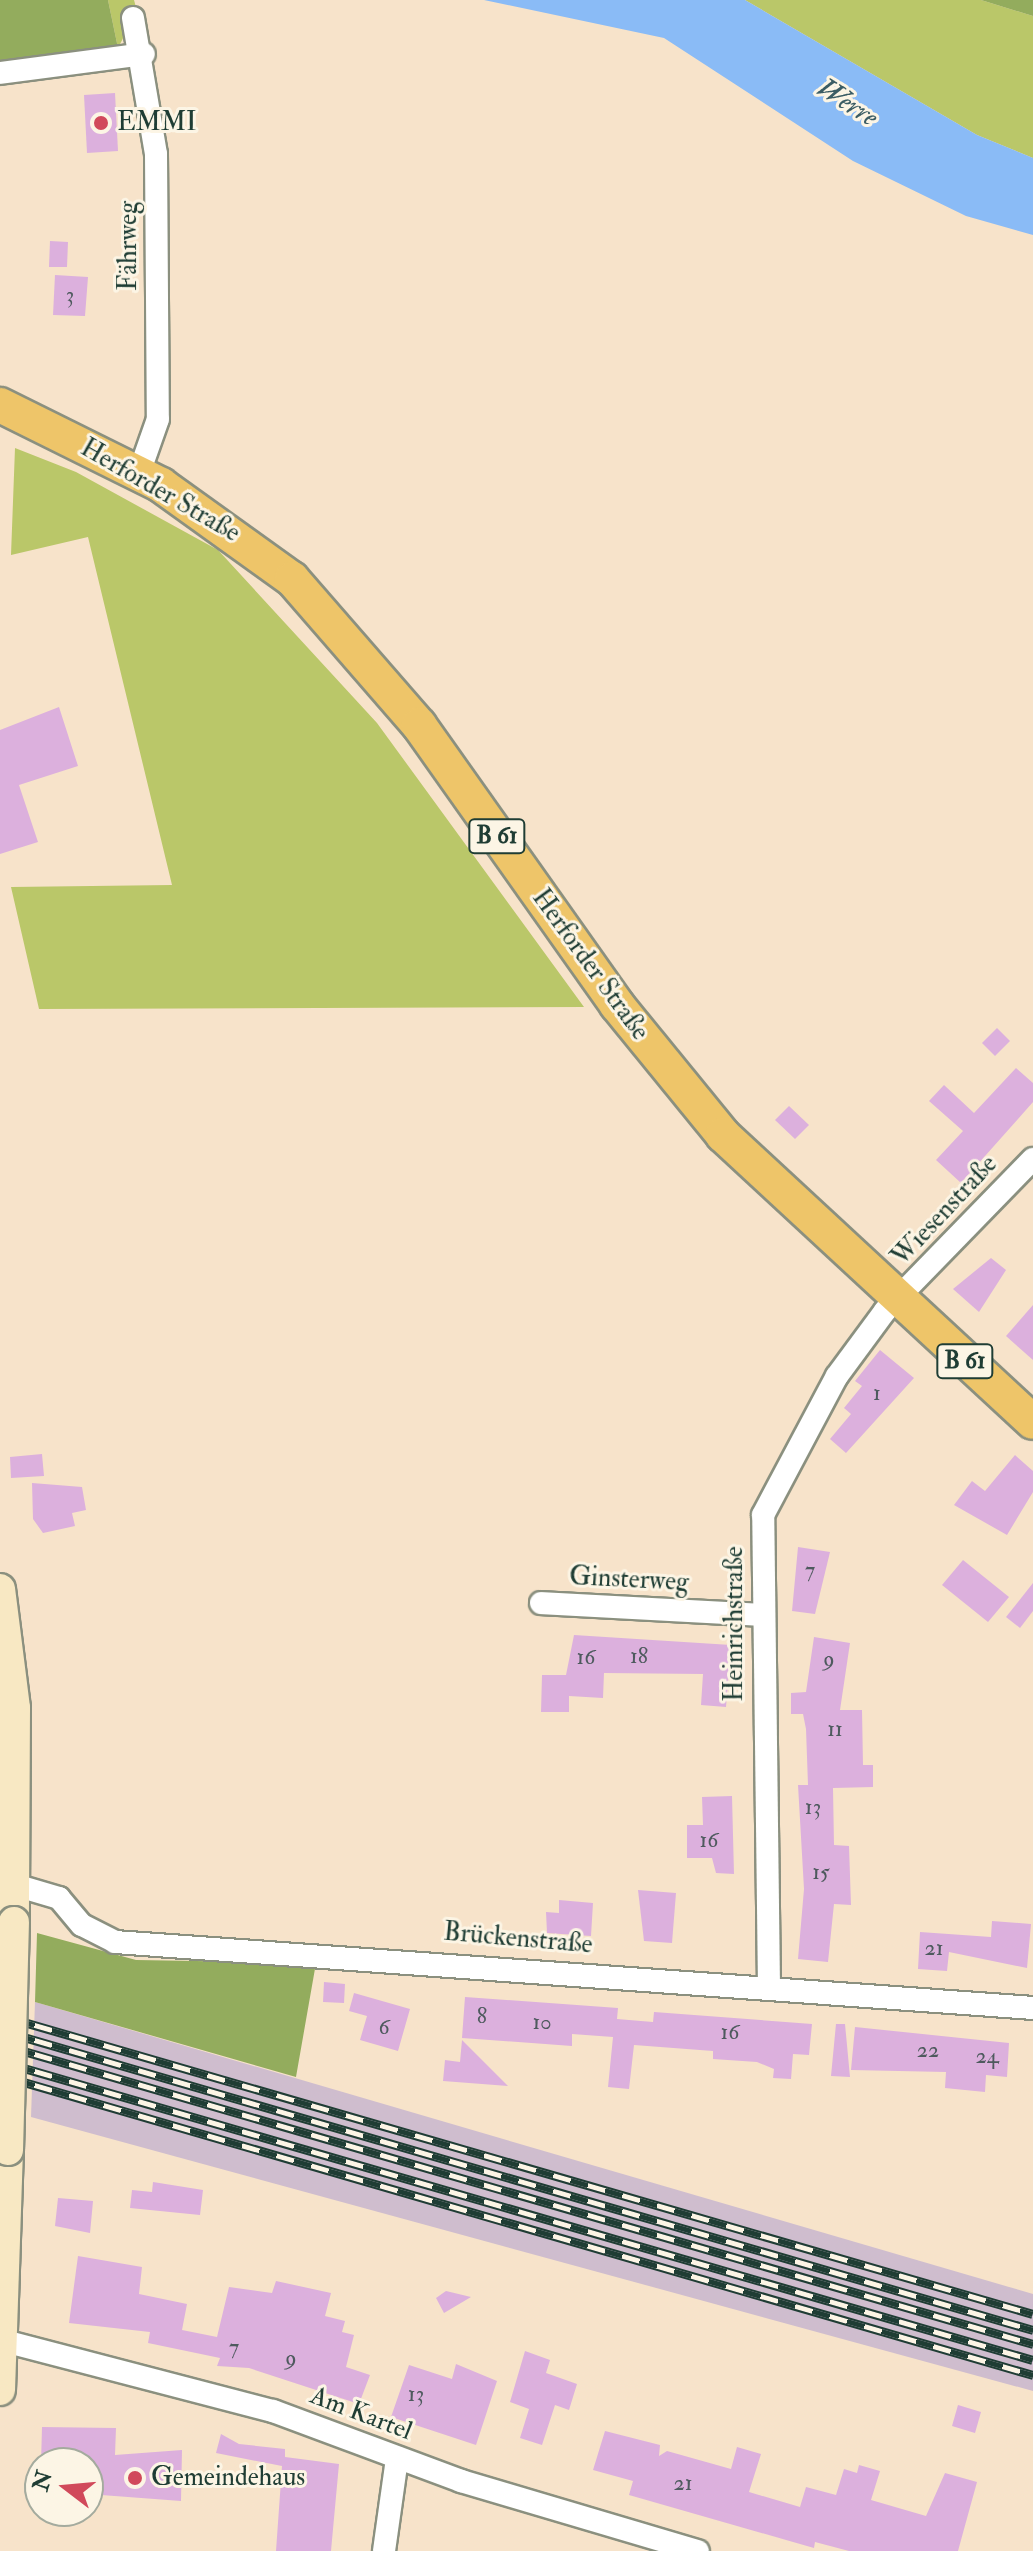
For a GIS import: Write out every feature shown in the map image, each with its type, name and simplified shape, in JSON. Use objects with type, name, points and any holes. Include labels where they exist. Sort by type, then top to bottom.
[{"type":"main road","name":"Herforder Straße","points":[[0,405],[139,473],[247,540],[339,627],[419,725],[665,1067],[804,1218],[1033,1422]]},
{"type":"street","name":"Fährweg","points":[[133,18],[144,54],[156,154],[158,419],[139,473]]},
{"type":"street","points":[[0,73],[144,54]]},
{"type":"street","name":"Wiesenstraße","points":[[897,1300],[1033,1159]]},
{"type":"street","name":"Heinrichstraße","points":[[769,1988],[763,1515],[837,1376],[897,1300]]},
{"type":"street","points":[[0,1589],[15,1708],[15,1885],[0,2390]]},
{"type":"street","name":"Ginsterweg","points":[[541,1603],[762,1615]]},
{"type":"street","name":"Brückenstraße","points":[[15,1885],[59,1898],[82,1925],[115,1942],[1033,2008]]},
{"type":"street","name":"Am Kartel","points":[[0,2340],[273,2411],[397,2458],[698,2551]]},
{"type":"street","points":[[384,2551],[397,2458]]},
{"type":"shaded area","points":[[35,2002],[1033,2294],[1033,2391],[31,2117]]},
{"type":"green space","points":[[0,0],[108,0],[118,48],[0,63]]},
{"type":"green space","points":[[108,0],[134,0],[137,11],[118,48]]},
{"type":"green space","points":[[745,0],[981,0],[1033,16],[1033,158],[977,135]]},
{"type":"green space","points":[[981,0],[1033,0],[1033,16]]},
{"type":"green space","points":[[15,448],[76,472],[218,550],[377,723],[584,1007],[39,1009],[11,887],[172,885],[88,537],[11,555]]},
{"type":"green space","points":[[37,1933],[136,1960],[316,1963],[296,2077],[35,2002]]},
{"type":"water","name":"Werre","points":[[484,0],[745,0],[977,135],[1033,158],[1033,235],[966,216],[853,161],[664,38]]},
{"type":"building","name":"EMMI","points":[[115,93],[118,151],[87,153],[84,95]]},
{"type":"building","points":[[50,241],[68,242],[67,267],[49,267]]},
{"type":"building","points":[[55,275],[88,277],[85,316],[53,315]]},
{"type":"building","points":[[59,707],[78,766],[19,785],[38,842],[0,854],[0,730]]},
{"type":"building","points":[[997,1028],[1010,1041],[995,1056],[982,1043]]},
{"type":"building","points":[[1016,1068],[1033,1083],[1033,1102],[961,1183],[936,1160],[963,1131],[929,1101],[944,1085],[974,1113]]},
{"type":"building","points":[[789,1106],[809,1125],[795,1139],[775,1120]]},
{"type":"building","points":[[991,1258],[1006,1270],[979,1312],[953,1289]]},
{"type":"building","points":[[1033,1305],[1033,1360],[1006,1336]]},
{"type":"building","points":[[880,1350],[914,1378],[846,1453],[830,1439],[851,1414],[844,1408],[862,1386],[855,1381]]},
{"type":"building","points":[[42,1454],[44,1476],[11,1478],[10,1457]]},
{"type":"building","points":[[1015,1455],[1033,1471],[1033,1492],[1007,1535],[954,1505],[972,1481],[985,1491]]},
{"type":"building","points":[[32,1483],[82,1487],[86,1510],[72,1513],[75,1526],[43,1533],[33,1519]]},
{"type":"building","points":[[798,1547],[830,1552],[815,1614],[792,1611]]},
{"type":"building","points":[[963,1560],[1009,1597],[988,1622],[942,1585]]},
{"type":"building","points":[[1033,1583],[1033,1611],[1020,1628],[1006,1617]]},
{"type":"building","points":[[574,1635],[731,1645],[726,1707],[701,1705],[703,1674],[604,1673],[603,1698],[569,1696],[569,1712],[541,1712],[542,1675],[566,1675]]},
{"type":"building","points":[[814,1637],[850,1643],[840,1710],[862,1710],[863,1765],[873,1765],[873,1787],[833,1788],[834,1845],[849,1846],[851,1905],[834,1904],[828,1962],[798,1959],[804,1889],[798,1785],[808,1785],[806,1729],[803,1714],[791,1714],[791,1693],[806,1692]]},
{"type":"building","points":[[732,1796],[734,1874],[716,1873],[712,1858],[687,1858],[687,1825],[703,1825],[702,1797]]},
{"type":"building","points":[[638,1890],[676,1893],[672,1943],[644,1941]]},
{"type":"building","points":[[559,1900],[593,1903],[591,1936],[547,1933],[546,1912],[559,1913]]},
{"type":"building","points":[[992,1921],[1031,1924],[1027,1968],[949,1952],[947,1971],[918,1969],[920,1932],[991,1937]]},
{"type":"building","points":[[324,1982],[345,1984],[344,2003],[323,2002]]},
{"type":"building","points":[[354,1993],[410,2009],[398,2051],[360,2040],[367,2016],[349,2011]]},
{"type":"building","points":[[465,1997],[618,2008],[617,2019],[653,2022],[654,2012],[812,2024],[809,2055],[793,2054],[791,2079],[773,2078],[774,2069],[757,2062],[713,2059],[713,2051],[634,2045],[629,2089],[608,2087],[613,2037],[572,2034],[572,2046],[462,2038]]},
{"type":"building","points":[[836,2024],[845,2024],[850,2077],[831,2076]]},
{"type":"building","points":[[855,2027],[1009,2043],[1007,2077],[986,2075],[985,2092],[945,2088],[946,2072],[851,2070]]},
{"type":"building","points":[[462,2040],[508,2086],[443,2081],[445,2060],[460,2062]]},
{"type":"building","points":[[153,2182],[203,2190],[200,2215],[130,2208],[132,2190],[152,2192]]},
{"type":"building","points":[[58,2198],[93,2201],[90,2233],[55,2226]]},
{"type":"building","points":[[78,2256],[142,2267],[139,2294],[187,2304],[182,2330],[217,2337],[229,2287],[272,2293],[276,2281],[331,2293],[325,2316],[345,2321],[342,2332],[354,2335],[346,2367],[370,2375],[359,2404],[249,2368],[217,2366],[220,2358],[148,2343],[150,2332],[69,2323]]},
{"type":"building","points":[[446,2291],[471,2297],[444,2313],[436,2298]]},
{"type":"building","points":[[525,2351],[550,2360],[546,2373],[577,2384],[569,2410],[555,2405],[542,2445],[520,2438],[529,2409],[510,2402]]},
{"type":"building","points":[[456,2364],[497,2381],[476,2445],[391,2417],[409,2365],[452,2379]]},
{"type":"building","points":[[958,2405],[981,2412],[975,2433],[952,2426]]},
{"type":"building","name":"Gemeindehaus","points":[[42,2427],[116,2428],[115,2455],[182,2450],[181,2501],[104,2495],[104,2447],[41,2447]]},
{"type":"building","points":[[605,2431],[660,2445],[659,2456],[667,2451],[731,2469],[737,2447],[761,2454],[749,2492],[800,2507],[806,2487],[836,2495],[844,2469],[857,2473],[859,2465],[880,2471],[871,2500],[926,2516],[945,2473],[977,2482],[958,2551],[849,2551],[815,2542],[814,2548],[629,2495],[633,2481],[593,2470]]},
{"type":"building","points":[[221,2434],[239,2444],[285,2449],[285,2457],[339,2464],[331,2551],[276,2551],[282,2466],[216,2453]]},
{"type":"railway","points":[[0,2015],[1033,2314]]},
{"type":"railway","points":[[0,2030],[1033,2330]]},
{"type":"railway","points":[[0,2044],[1033,2344]]},
{"type":"railway","points":[[0,2061],[1033,2360]]},
{"type":"railway","points":[[0,2075],[1033,2375]]},
{"type":"place","name":"EMMI","points":[[101,123]]},
{"type":"place","name":"Gemeindehaus","points":[[135,2478]]}]
